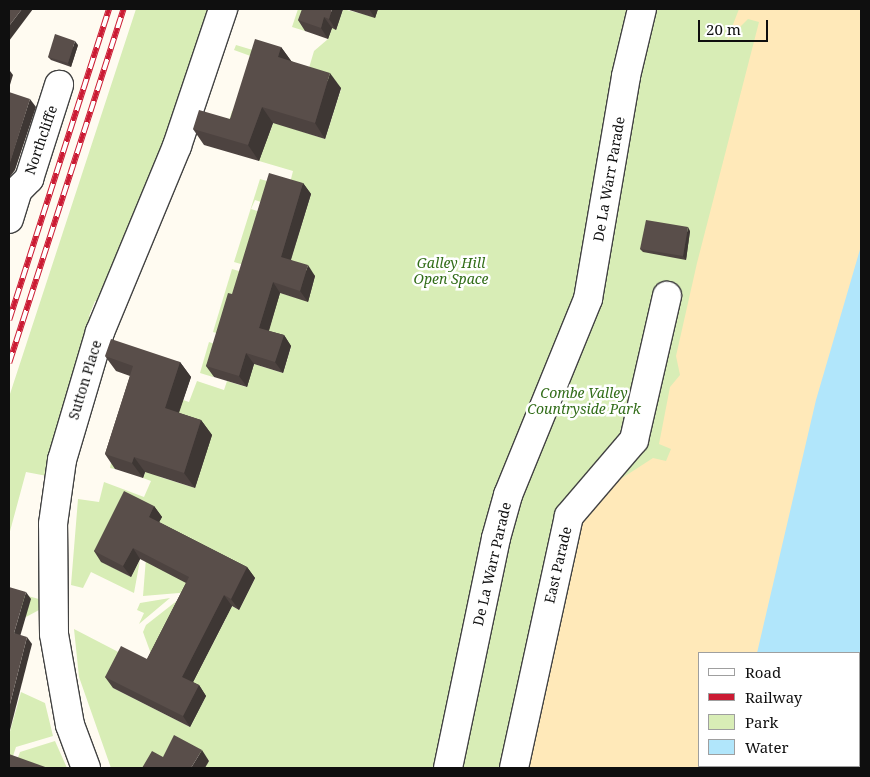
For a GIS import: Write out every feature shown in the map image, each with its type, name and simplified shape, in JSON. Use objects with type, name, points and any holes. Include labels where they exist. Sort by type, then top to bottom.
[{"type":"street","name":"Sutton Place","points":[[86,768],[70,725],[54,634],[54,524],[62,460],[100,332],[170,163],[223,9]]},
{"type":"street","name":"De La Warr Parade","points":[[448,768],[496,538],[508,495],[588,299],[626,76],[642,9]]},
{"type":"street","name":"Northcliffe","points":[[9,219],[18,190],[29,178],[59,85]]},
{"type":"street","name":"East Parade","points":[[514,768],[570,516],[634,440],[667,296]]},
{"type":"green space","points":[[136,9],[213,9],[204,46],[103,304],[95,301],[89,316],[97,320],[47,476],[26,472],[9,535],[9,397]]},
{"type":"green space","points":[[298,9],[312,9],[305,31],[292,27]]},
{"type":"green space","name":"Combe Valley Countryside Park","points":[[343,9],[374,17],[378,9],[861,9],[861,768],[205,768],[209,760],[182,746],[170,767],[159,762],[156,768],[111,768],[79,677],[74,629],[128,657],[113,688],[190,727],[206,696],[175,680],[180,670],[195,678],[226,618],[210,610],[216,598],[239,610],[255,578],[167,533],[160,546],[150,541],[161,517],[132,502],[102,562],[131,577],[140,560],[134,593],[91,572],[83,588],[71,585],[78,499],[99,502],[104,482],[144,497],[151,481],[143,478],[150,456],[165,461],[160,477],[195,488],[211,435],[178,424],[169,453],[154,448],[166,409],[138,400],[115,469],[110,468],[118,428],[133,383],[189,402],[197,381],[224,390],[227,381],[246,387],[254,364],[283,373],[291,347],[262,338],[280,293],[308,301],[315,276],[288,268],[311,194],[289,187],[293,171],[259,161],[264,142],[226,130],[232,111],[240,109],[256,58],[234,50],[236,45],[266,54],[245,124],[270,132],[278,108],[295,113],[291,128],[325,139],[341,89],[306,78],[314,51],[328,39],[332,28],[336,29]]},
{"type":"green space","points":[[260,179],[277,184],[270,205],[255,200],[251,209],[267,214],[251,267],[234,262]]},
{"type":"green space","points":[[232,269],[249,274],[226,336],[213,332]]},
{"type":"green space","points":[[209,342],[223,347],[213,377],[200,373]]},
{"type":"green space","points":[[146,558],[203,591],[143,596]]},
{"type":"green space","points":[[9,591],[39,599],[39,610],[26,617]]},
{"type":"green space","points":[[183,596],[154,662],[143,632],[146,625]]},
{"type":"green space","points":[[170,598],[139,624],[144,613],[137,610],[140,603]]},
{"type":"green space","points":[[21,692],[45,703],[53,736],[16,747],[9,768],[9,735]]},
{"type":"green space","points":[[55,741],[67,768],[14,768],[20,752]]},
{"type":"sand","points":[[739,9],[861,9],[861,768],[528,768],[573,544],[585,516],[619,480],[653,458],[666,461],[671,449],[659,444],[670,387],[680,375],[676,356],[697,263],[759,22],[748,19],[727,40]]},
{"type":"water","points":[[861,246],[861,768],[728,768],[860,767],[860,652],[757,652],[816,400]]},
{"type":"building","points":[[9,9],[22,9],[9,26]]},
{"type":"building","points":[[302,9],[332,9],[329,19],[324,17],[321,28],[298,20]]},
{"type":"building","points":[[55,34],[75,41],[68,63],[48,57]]},
{"type":"building","points":[[255,39],[281,47],[278,57],[330,73],[315,123],[262,107],[248,145],[193,129],[199,110],[230,119]]},
{"type":"building","points":[[9,92],[30,99],[9,164]]},
{"type":"building","points":[[269,173],[303,183],[281,257],[308,265],[300,291],[273,282],[259,328],[284,335],[275,362],[246,353],[239,376],[206,366],[228,293],[232,294]]},
{"type":"building","points":[[646,220],[688,227],[683,256],[640,249]]},
{"type":"building","points":[[111,339],[180,362],[165,408],[201,420],[184,473],[134,457],[132,463],[105,454],[133,366],[105,356]]},
{"type":"building","points":[[124,491],[154,506],[149,517],[247,567],[231,599],[224,595],[182,677],[199,685],[183,716],[105,677],[121,646],[147,659],[189,577],[133,548],[123,566],[94,551]]},
{"type":"building","points":[[9,587],[26,592],[14,633],[27,637],[9,708]]},
{"type":"building","points":[[174,735],[202,750],[191,768],[142,768],[152,751],[163,757]]},
{"type":"building","points":[[9,754],[48,768],[9,768]]},
{"type":"railway","points":[[9,320],[109,9]]},
{"type":"railway","points":[[9,363],[123,9]]},
{"type":"park label","name":"Galley Hill Open Space","points":[[451,272]]}]
